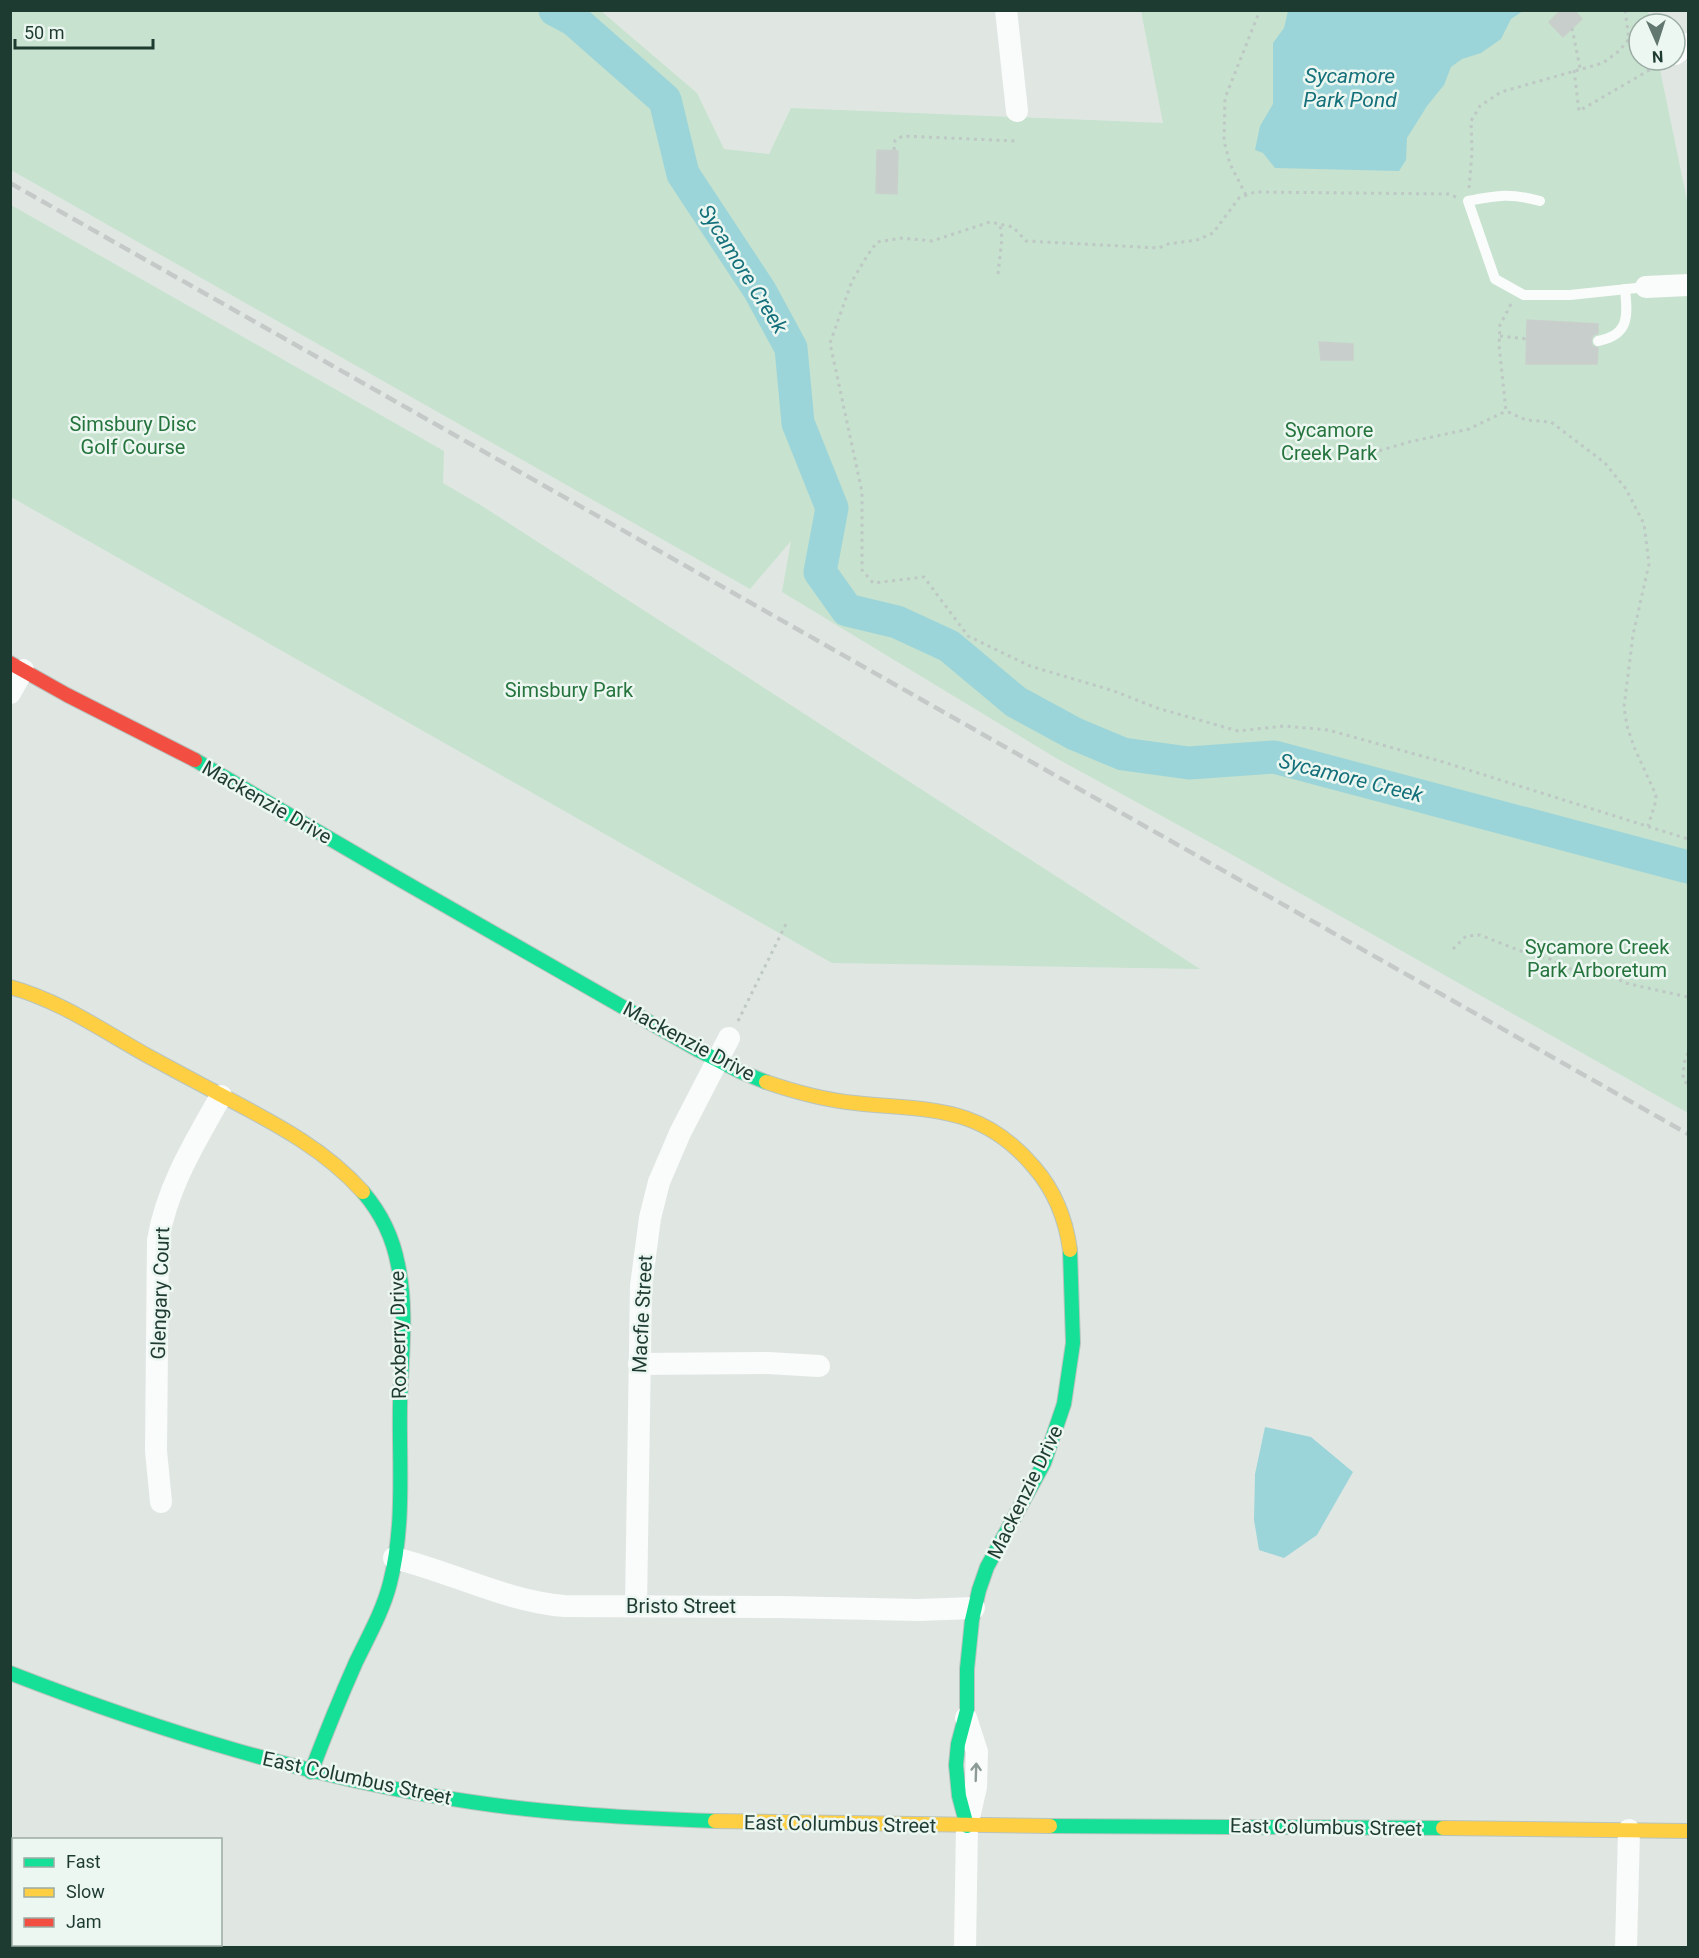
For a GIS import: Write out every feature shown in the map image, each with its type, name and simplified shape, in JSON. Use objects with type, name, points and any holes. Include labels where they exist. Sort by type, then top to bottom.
[{"type":"street","points":[[1006,10],[1017,111]]},
{"type":"street","points":[[1635,288],[1689,285]]},
{"type":"street","points":[[10,693],[17,666]]},
{"type":"street","name":"Mackenzie Drive","points":[[17,666],[76,699],[170,746],[476,924],[718,1059],[761,1080],[794,1091],[839,1101],[908,1106],[948,1112],[974,1120],[998,1133],[1028,1159],[1050,1190],[1068,1234],[1071,1257],[1073,1335],[1069,1389],[1054,1439],[1032,1486],[1003,1533],[991,1558],[974,1608],[966,1662],[966,1718],[977,1752],[976,1787],[967,1826],[965,1947]]},
{"type":"street","name":"Roxberry Drive","points":[[10,987],[41,996],[73,1011],[316,1150],[338,1167],[369,1200],[394,1248],[401,1300],[402,1353],[398,1524],[394,1558],[387,1593],[332,1717],[311,1772]]},
{"type":"street","name":"Macfie Street","points":[[636,1606],[639,1364],[643,1260],[659,1182],[680,1133],[729,1038]]},
{"type":"street","name":"Glengary Court","points":[[161,1502],[156,1451],[158,1240],[171,1189],[221,1096]]},
{"type":"street","points":[[639,1364],[768,1363],[819,1366]]},
{"type":"street","name":"Bristo Street","points":[[394,1558],[424,1565],[516,1598],[540,1604],[918,1610],[974,1608]]},
{"type":"street","name":"East Columbus Street","points":[[10,1673],[163,1729],[311,1772],[430,1796],[591,1815],[687,1821],[967,1826],[1689,1830]]},
{"type":"street","points":[[1626,1947],[1629,1830]]},
{"type":"lane","points":[[1540,201],[1517,195],[1468,201],[1495,279],[1524,295],[1570,295],[1635,288],[1627,307],[1625,324],[1618,334],[1598,341]]},
{"type":"path","points":[[1246,195],[1230,164],[1224,141],[1225,98],[1260,10]]},
{"type":"path","points":[[1625,10],[1629,39],[1619,51],[1603,63],[1501,92],[1480,106],[1471,121],[1472,152],[1468,201],[1448,194],[1255,192],[1239,198],[1213,233],[1197,240],[1168,244],[1160,248],[1026,241],[1013,227],[990,222],[932,241],[901,238],[877,242],[852,280],[830,343],[862,492],[862,570],[873,582],[924,577],[968,636],[1030,666],[1114,691],[1157,708],[1238,731],[1284,726],[1328,730],[1440,761],[1689,839]]},
{"type":"path","points":[[1572,28],[1581,68]]},
{"type":"path","points":[[1574,70],[1579,111],[1646,72]]},
{"type":"path","points":[[894,150],[895,140],[903,136],[1016,141]]},
{"type":"path","points":[[998,274],[1002,238],[1000,224]]},
{"type":"path","points":[[1506,411],[1500,325],[1517,291]]},
{"type":"path","points":[[1500,336],[1527,339]]},
{"type":"path","points":[[1365,455],[1409,442],[1468,429],[1506,411],[1526,420],[1551,422],[1605,463],[1626,489],[1644,524],[1649,564],[1633,635],[1624,707],[1634,747],[1656,795],[1648,826]]},
{"type":"path","points":[[729,1038],[786,924]]},
{"type":"path","points":[[1453,949],[1466,936],[1480,935],[1575,970],[1611,975],[1625,983],[1689,997]]},
{"type":"path","points":[[1689,1053],[1684,1063],[1683,1079],[1689,1085]]},
{"type":"green space","name":"Sycamore Creek Park","points":[[11,11],[601,11],[697,93],[724,149],[769,154],[791,108],[1163,123],[1141,11],[1648,11],[1627,12],[1627,72],[1660,72],[1688,205],[1688,1113],[1222,849],[1056,758],[782,592],[791,541],[750,589],[11,170]]},
{"type":"green space","points":[[11,205],[444,451],[443,483],[1200,969],[832,963],[11,497]]},
{"type":"water","name":"Sycamore Park Pond","points":[[1288,10],[1523,11],[1511,19],[1501,39],[1481,53],[1462,59],[1451,67],[1444,85],[1427,106],[1407,138],[1406,160],[1399,171],[1275,168],[1263,153],[1255,150],[1260,126],[1273,104],[1273,43],[1284,28]]},
{"type":"water","points":[[1265,1427],[1311,1437],[1353,1472],[1317,1535],[1284,1558],[1259,1550],[1254,1520],[1255,1474]]},
{"type":"building","points":[[1561,10],[1574,10],[1582,19],[1563,37],[1549,22]]},
{"type":"building","points":[[877,150],[898,151],[897,194],[876,193]]},
{"type":"building","points":[[1527,320],[1598,324],[1598,333],[1593,335],[1591,340],[1592,346],[1598,348],[1597,364],[1526,364]]},
{"type":"building","points":[[1319,342],[1353,344],[1353,360],[1321,360]]},
{"type":"waterway","name":"Sycamore Creek","points":[[555,10],[574,20],[665,100],[683,174],[760,291],[791,348],[798,423],[832,508],[820,572],[847,610],[897,622],[949,646],[1016,702],[1075,734],[1123,754],[1189,763],[1274,757],[1688,867]]},
{"type":"railway","points":[[10,183],[1688,1134]]},
{"type":"traffic: fast","points":[[195,760],[698,1050],[766,1082]]},
{"type":"traffic: fast","points":[[311,1772],[350,1676],[383,1604],[390,1583],[398,1539],[403,1300],[396,1255],[389,1236],[381,1217],[363,1192]]},
{"type":"traffic: fast","points":[[967,1826],[959,1796],[956,1765],[958,1744],[967,1710],[967,1669],[972,1620],[987,1567],[1044,1463],[1064,1404],[1073,1343],[1070,1250]]},
{"type":"traffic: fast","points":[[10,1673],[123,1714],[237,1751],[354,1780],[472,1802],[532,1810],[715,1821]]},
{"type":"traffic: fast","points":[[1050,1826],[1443,1828]]},
{"type":"traffic: slow","points":[[10,987],[64,1008],[278,1126],[332,1162],[363,1192]]},
{"type":"traffic: slow","points":[[766,1082],[833,1100],[952,1114],[974,1121],[994,1132],[1014,1146],[1048,1185],[1066,1228],[1070,1250]]},
{"type":"traffic: slow","points":[[715,1821],[1050,1826]]},
{"type":"traffic: slow","points":[[1443,1828],[1688,1831]]},
{"type":"traffic: jam","points":[[10,663],[67,695],[195,760]]},
{"type":"park label","name":"Simsbury Disc Golf Course","points":[[133,436]]},
{"type":"park label","name":"Simsbury Park","points":[[569,690]]},
{"type":"park label","name":"Sycamore Creek Park Arboretum","points":[[1597,958]]}]
